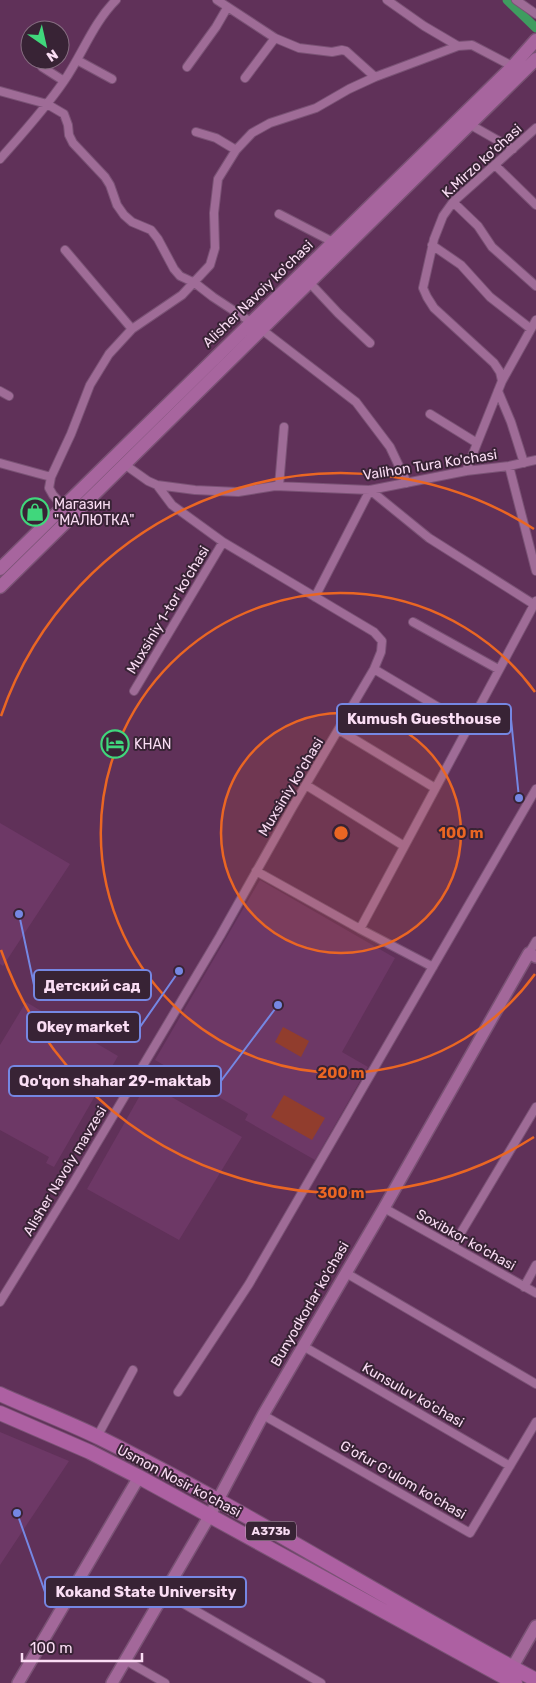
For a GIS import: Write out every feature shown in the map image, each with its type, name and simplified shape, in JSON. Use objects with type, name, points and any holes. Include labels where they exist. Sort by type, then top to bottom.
[{"type":"highway","name":"Usmon Nosir ko'chasi","points":[[0,1394],[97,1437],[218,1501],[509,1678]]},
{"type":"highway","name":"A373b","points":[[0,1414],[90,1452],[139,1477]]},
{"type":"highway","name":"Usmon Nosir ko'chasi","points":[[139,1477],[342,1589],[509,1678],[536,1680]]},
{"type":"main road","name":"Alisher Navoiy ko'chasi","points":[[0,587],[124,464],[256,326],[333,242],[533,53]]},
{"type":"main road","name":"Alisher Navoiy ko'chasi","points":[[0,569],[256,326],[309,282],[469,124],[517,69]]},
{"type":"street","points":[[0,159],[64,81],[102,16],[116,0]]},
{"type":"street","points":[[217,0],[275,38],[299,48],[332,52],[346,51],[375,77]]},
{"type":"street","points":[[387,0],[424,26],[458,46]]},
{"type":"street","points":[[516,0],[536,14]]},
{"type":"street","points":[[187,67],[228,8]]},
{"type":"street","points":[[245,78],[275,38]]},
{"type":"street","points":[[64,507],[49,488],[51,477],[71,434],[90,385],[109,354],[132,329],[182,295],[210,265],[215,248],[214,213],[218,179],[236,150],[252,133],[270,123],[316,108],[349,88],[375,77],[458,46],[472,45],[517,69]]},
{"type":"street","points":[[77,60],[112,79]]},
{"type":"street","points":[[47,70],[64,81]]},
{"type":"street","points":[[0,91],[47,104],[64,114],[73,143],[105,177],[117,205],[124,215],[132,222],[151,230],[174,270],[180,276],[195,283],[256,326],[356,402],[390,447],[407,483]]},
{"type":"street","points":[[469,124],[513,149]]},
{"type":"street","name":"K.Mirzo ko'chasi","points":[[502,381],[500,372],[494,363],[434,308],[426,298],[423,288],[432,245],[442,216],[453,202],[536,128]]},
{"type":"street","points":[[196,132],[216,138],[236,150]]},
{"type":"street","points":[[494,165],[536,205]]},
{"type":"street","points":[[453,202],[478,226],[492,247],[536,286]]},
{"type":"street","points":[[279,214],[333,242]]},
{"type":"street","points":[[432,245],[461,265],[490,297],[531,329]]},
{"type":"street","points":[[65,250],[132,329]]},
{"type":"street","points":[[309,282],[370,343]]},
{"type":"street","points":[[466,471],[502,381],[536,320]]},
{"type":"street","points":[[0,391],[9,396]]},
{"type":"street","points":[[498,391],[511,422],[524,462]]},
{"type":"street","points":[[430,414],[477,443]]},
{"type":"street","points":[[279,486],[284,427]]},
{"type":"street","name":"Valihon Tura Ko'chasi","points":[[124,464],[157,485],[195,490],[238,492],[279,486],[370,490],[466,471],[509,466],[536,460]]},
{"type":"street","points":[[0,463],[51,477]]},
{"type":"street","points":[[509,466],[536,571]]},
{"type":"street","name":"Muxsiniy ko'chasi","points":[[157,485],[172,506],[223,542],[374,632],[382,641],[374,669],[256,871]]},
{"type":"street","points":[[315,597],[370,490],[429,538],[535,603],[360,929]]},
{"type":"street","name":"Muxsiniy 1-tor ko'chasi","points":[[134,691],[223,542]]},
{"type":"street","points":[[413,622],[498,670]]},
{"type":"street","points":[[374,669],[470,726]]},
{"type":"street","points":[[339,730],[435,788]]},
{"type":"street","points":[[306,785],[404,846]]},
{"type":"street","points":[[178,1392],[249,1284],[536,789]]},
{"type":"street","points":[[256,871],[433,967]]},
{"type":"street","name":"Alisher Navoiy mavzesi","points":[[0,1302],[74,1182],[220,936],[256,871]]},
{"type":"street","name":"Bunyodkorlar ko'chasi","points":[[112,1683],[218,1501],[263,1415],[533,955],[536,941]]},
{"type":"street","points":[[453,1246],[536,1107]]},
{"type":"street","name":"Soxibkor ko'chasi","points":[[384,1208],[536,1293]]},
{"type":"street","points":[[524,1286],[536,1266]]},
{"type":"street","points":[[346,1273],[536,1384]]},
{"type":"street","name":"Kunsuluv ko'chasi","points":[[303,1346],[510,1466]]},
{"type":"street","points":[[97,1437],[134,1370]]},
{"type":"street","name":"G'ofur G'ulom ko'chasi","points":[[263,1415],[470,1533],[536,1422]]},
{"type":"street","points":[[18,1683],[139,1477]]},
{"type":"street","points":[[165,1592],[321,1683]]},
{"type":"street","points":[[509,1678],[536,1626]]},
{"type":"street","points":[[125,1660],[165,1683]]},
{"type":"shaded area","points":[[0,823],[70,864],[3,966],[0,964]]},
{"type":"shaded area","points":[[260,880],[395,958],[342,1052],[368,1067],[315,1160],[245,1120],[248,1114],[155,1060]]},
{"type":"shaded area","points":[[26,1002],[118,1056],[54,1167],[46,1163],[49,1157],[0,1130],[0,1045]]},
{"type":"shaded area","points":[[283,1027],[309,1041],[301,1057],[275,1042]]},
{"type":"shaded area","points":[[147,1083],[242,1137],[179,1240],[87,1189]]},
{"type":"shaded area","points":[[284,1095],[325,1118],[312,1140],[271,1117]]},
{"type":"shaded area","points":[[0,1432],[69,1461],[0,1565]]},
{"type":"waterway","points":[[507,0],[536,28]]},
{"type":"place","name":"Магазин \"МАЛЮТКА\"","points":[[35,512]]},
{"type":"place","name":"KHAN","points":[[115,744]]},
{"type":"place","name":"Kumush Guesthouse","points":[[519,798]]},
{"type":"place","name":"Детский сад","points":[[19,914]]},
{"type":"place","name":"Okey market","points":[[179,971]]},
{"type":"place","name":"Qo'qon shahar 29-maktab","points":[[278,1005]]},
{"type":"place","name":"Kokand State University","points":[[17,1513]]}]
